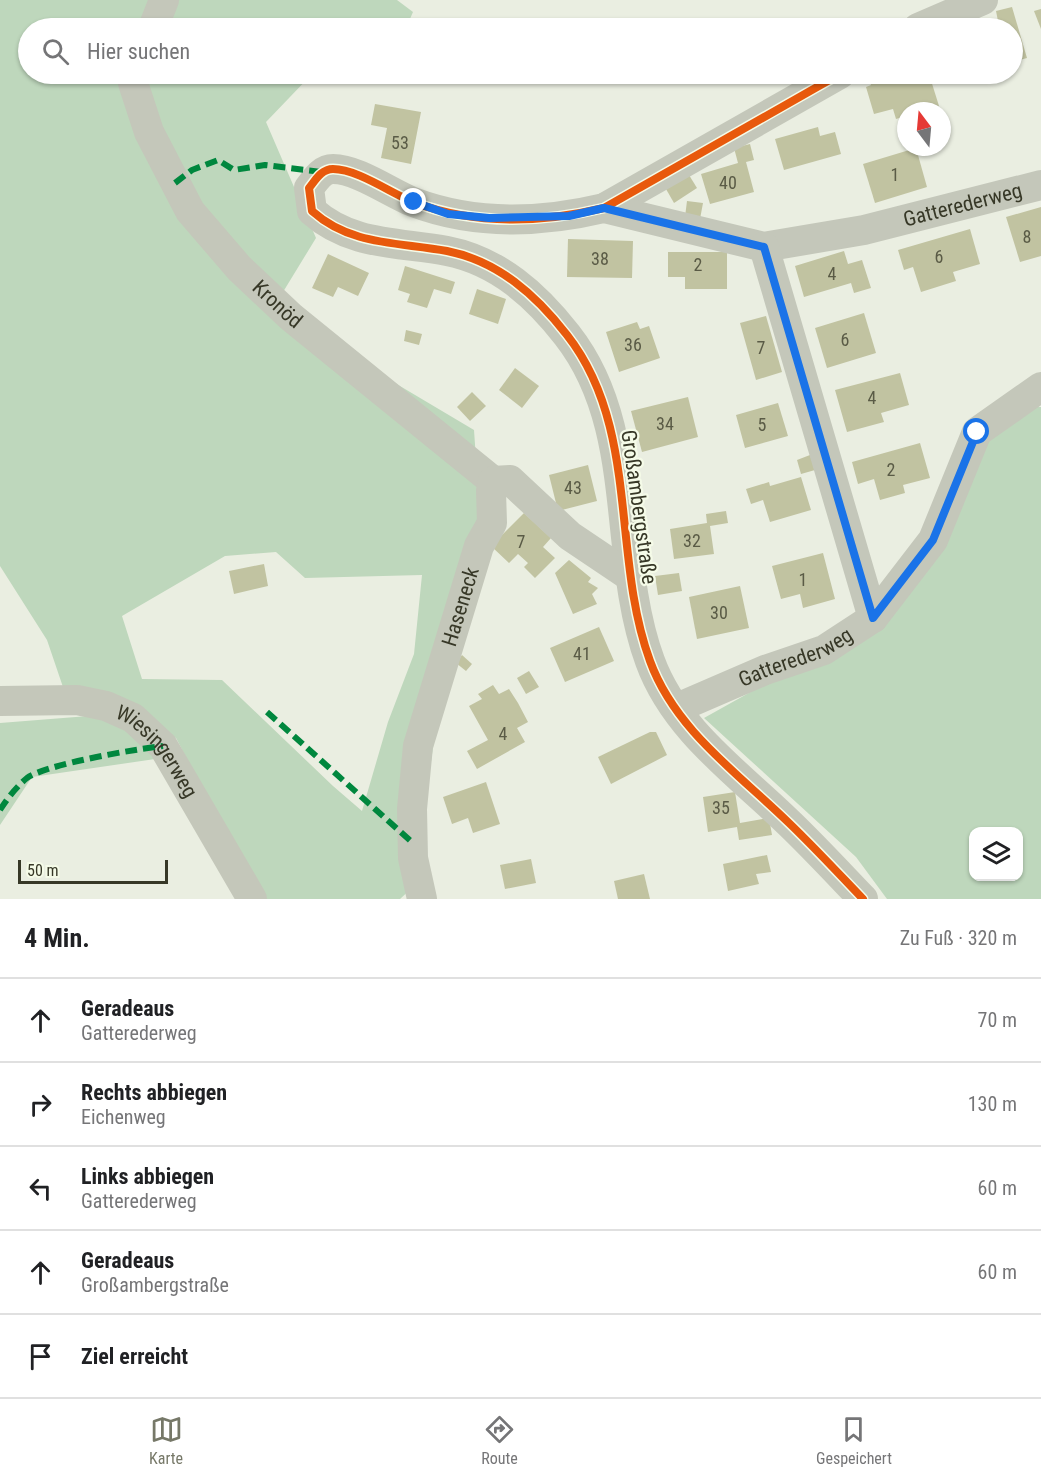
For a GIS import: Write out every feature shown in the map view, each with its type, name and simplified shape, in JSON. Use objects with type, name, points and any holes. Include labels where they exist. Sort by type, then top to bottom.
[{"type":"street","points":[[157,18],[164,0]]},
{"type":"street","points":[[941,18],[983,0]]},
{"type":"street","name":"Kronöd","points":[[133,84],[149,132],[185,201],[239,268],[291,317],[494,481]]},
{"type":"street","name":"Großambergstraße","points":[[822,84],[604,208],[569,216],[538,219],[448,214],[382,189],[351,171],[330,169],[322,172],[309,188],[312,211],[341,232],[401,246],[450,251],[497,268],[522,287],[567,335],[588,366],[602,398],[622,485],[628,575],[637,623],[650,663],[662,688],[695,736],[790,824],[863,899]]},
{"type":"street","name":"Gatterederweg","points":[[604,208],[764,247],[864,230],[1041,185]]},
{"type":"street","points":[[764,247],[873,618]]},
{"type":"street","name":"Gatterederweg","points":[[677,708],[765,670],[824,650],[873,618],[933,540],[977,432],[1041,387]]},
{"type":"street","points":[[494,481],[510,480],[570,536],[628,575]]},
{"type":"street","name":"Haseneck","points":[[422,899],[414,858],[412,809],[418,746],[479,546],[492,523],[491,491],[494,481]]},
{"type":"street","name":"Wiesingerweg","points":[[0,700],[77,700],[106,706],[133,718],[163,746],[252,899]]},
{"type":"green space","points":[[0,0],[397,0],[413,12],[410,18],[18,18],[18,84],[302,84],[266,122],[316,238],[272,310],[474,430],[480,517],[451,616],[414,886],[400,899],[260,899],[176,738],[64,690],[47,640],[0,566]],"holes":[[[276,552],[305,578],[422,575],[414,654],[388,722],[362,811],[222,680],[142,679],[122,616],[225,556]]]},
{"type":"green space","points":[[1030,407],[1041,407],[1041,899],[887,899],[856,857],[704,718],[772,680],[848,651],[985,436]]},
{"type":"green space","points":[[101,715],[137,730],[162,758],[32,777],[0,825],[0,723]]},
{"type":"building","points":[[1012,7],[1015,18],[997,18],[996,11]]},
{"type":"building","points":[[1041,9],[1041,29],[1034,11]]},
{"type":"building","points":[[1023,44],[1027,58],[1023,59]]},
{"type":"building","points":[[871,84],[932,84],[938,102],[897,102],[896,119],[893,109],[874,114],[866,87]]},
{"type":"building","points":[[375,104],[421,112],[411,164],[381,158],[387,128],[371,125]]},
{"type":"building","points":[[818,127],[820,136],[835,132],[841,154],[784,170],[775,139]]},
{"type":"building","points":[[750,144],[754,160],[746,162],[754,192],[710,204],[701,174],[738,163],[734,148]]},
{"type":"building","points":[[897,154],[897,156],[918,156],[927,187],[875,203],[863,164]]},
{"type":"building","points":[[689,175],[697,188],[674,203],[666,189]]},
{"type":"building","points":[[687,201],[703,203],[700,219],[685,217]]},
{"type":"building","points":[[1041,207],[1041,256],[1020,262],[1006,217]]},
{"type":"building","points":[[970,229],[980,264],[953,272],[956,281],[921,292],[913,267],[904,270],[898,250]]},
{"type":"building","points":[[568,239],[633,241],[632,278],[567,277]]},
{"type":"building","points":[[844,251],[848,264],[862,260],[871,288],[854,293],[851,283],[804,297],[795,266]]},
{"type":"building","points":[[668,252],[727,252],[727,289],[685,289],[685,277],[668,277]]},
{"type":"building","points":[[328,254],[369,273],[358,296],[338,287],[333,297],[312,288]]},
{"type":"building","points":[[405,266],[455,282],[451,294],[434,289],[427,308],[407,302],[410,294],[398,290]]},
{"type":"building","points":[[477,289],[506,299],[498,324],[469,314]]},
{"type":"building","points":[[864,313],[876,353],[827,368],[815,328]]},
{"type":"building","points":[[766,316],[782,372],[756,380],[740,323]]},
{"type":"building","points":[[637,322],[640,329],[649,326],[660,358],[619,372],[606,332]]},
{"type":"building","points":[[406,330],[422,334],[419,345],[404,341]]},
{"type":"building","points":[[515,368],[539,386],[522,408],[499,390]]},
{"type":"building","points":[[900,373],[909,405],[881,413],[884,422],[847,432],[835,390]]},
{"type":"building","points":[[472,392],[486,406],[470,421],[457,407]]},
{"type":"building","points":[[688,397],[698,437],[642,452],[631,411]]},
{"type":"building","points":[[778,403],[788,436],[745,448],[736,415]]},
{"type":"building","points":[[920,443],[930,478],[903,485],[905,493],[880,500],[874,479],[858,484],[852,462]]},
{"type":"building","points":[[810,455],[815,470],[801,474],[797,460]]},
{"type":"building","points":[[588,465],[597,501],[558,511],[549,475]]},
{"type":"building","points":[[801,477],[811,510],[770,522],[763,500],[751,504],[746,489],[769,482],[770,486]]},
{"type":"building","points":[[726,511],[728,523],[710,526],[714,554],[674,559],[670,529],[707,523],[706,514]]},
{"type":"building","points":[[524,513],[551,538],[543,547],[555,558],[535,578],[524,567],[528,563],[518,554],[509,563],[491,546]]},
{"type":"building","points":[[823,553],[835,599],[803,608],[800,594],[781,599],[772,566]]},
{"type":"building","points":[[569,560],[591,578],[588,582],[598,588],[592,594],[597,604],[573,614],[555,573]]},
{"type":"building","points":[[264,564],[268,586],[234,594],[229,571]]},
{"type":"building","points":[[679,573],[682,591],[658,595],[655,576]]},
{"type":"building","points":[[740,586],[749,628],[697,639],[689,597]]},
{"type":"building","points":[[599,627],[614,661],[565,682],[550,648]]},
{"type":"building","points":[[462,655],[472,664],[466,671],[456,663]]},
{"type":"building","points":[[529,671],[539,687],[526,694],[517,678]]},
{"type":"building","points":[[493,685],[499,694],[509,689],[518,703],[528,722],[517,728],[525,742],[477,769],[467,751],[488,740],[469,706],[482,699],[478,694]]},
{"type":"building","points":[[650,732],[656,732],[667,755],[611,784],[598,757]]},
{"type":"building","points":[[486,782],[500,824],[473,833],[468,818],[452,824],[443,797]]},
{"type":"building","points":[[735,792],[740,823],[769,818],[772,835],[739,840],[737,827],[708,832],[703,797]]},
{"type":"building","points":[[767,855],[771,872],[756,874],[759,884],[728,891],[723,864]]},
{"type":"building","points":[[531,859],[536,883],[505,889],[500,865]]},
{"type":"building","points":[[644,874],[650,899],[618,899],[614,881]]},
{"type":"marked path","points":[[175,183],[192,170],[218,160],[234,170],[265,165],[322,172]]},
{"type":"marked path","points":[[267,712],[413,843]]},
{"type":"marked path","points":[[0,810],[19,785],[37,773],[92,758],[163,746]]},
{"type":"cycle path","points":[[822,84],[604,208],[580,213],[532,219],[460,215],[413,202],[363,177],[333,169],[322,173],[309,188],[312,211],[343,231],[376,241],[447,251],[466,256],[499,271],[529,293],[567,335],[590,371],[605,410],[615,451],[638,620],[650,661],[661,686],[675,709],[710,750],[799,832],[863,899]]},
{"type":"route","points":[[414,202],[448,214],[489,218],[538,219],[569,216],[604,208],[764,247],[873,618],[933,540],[977,432]]}]
